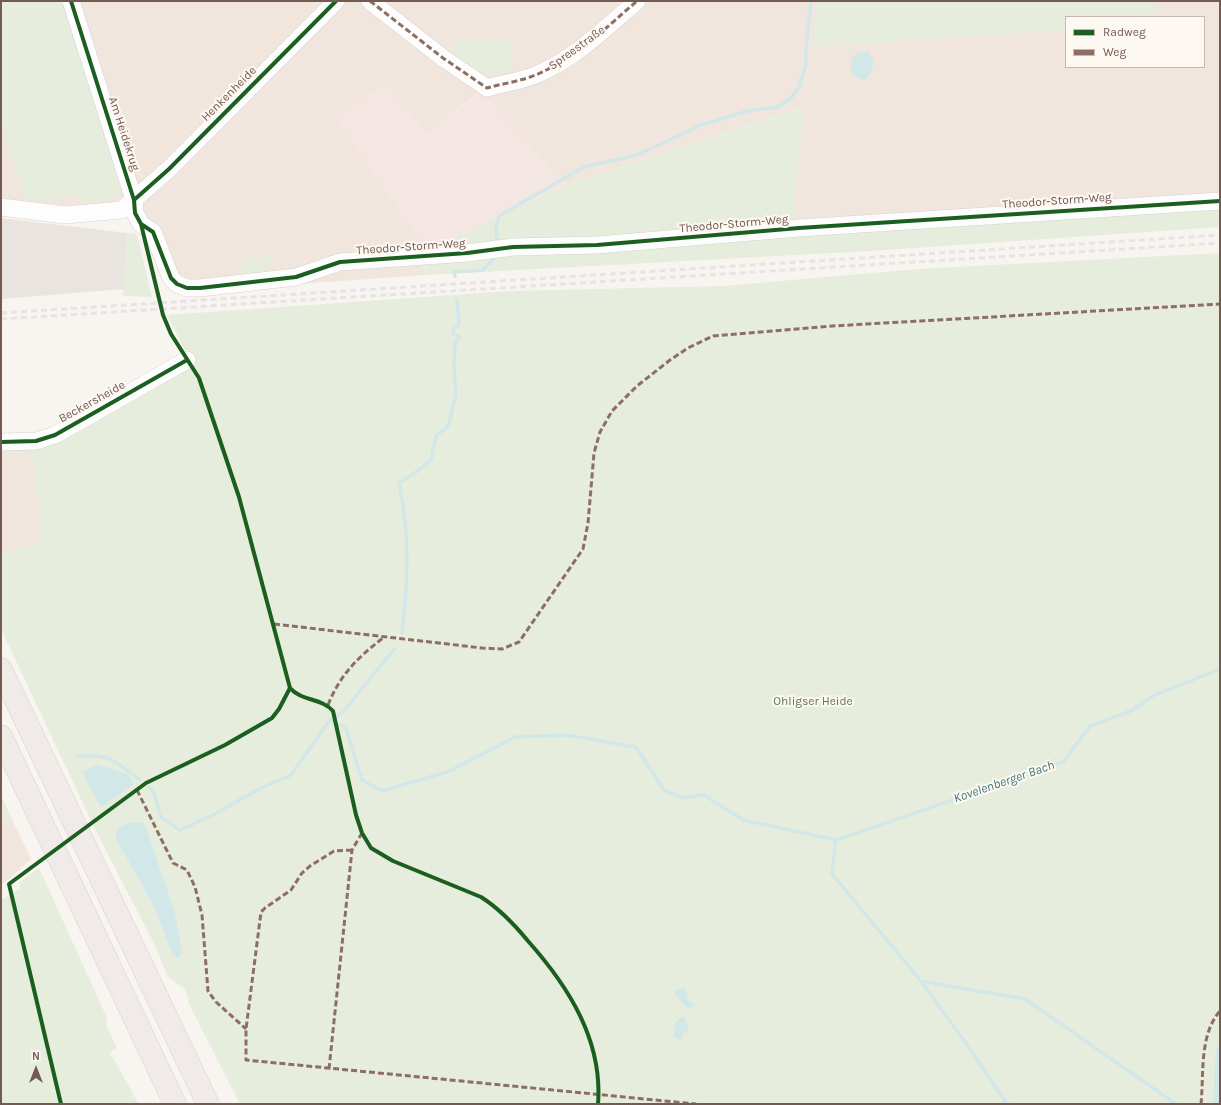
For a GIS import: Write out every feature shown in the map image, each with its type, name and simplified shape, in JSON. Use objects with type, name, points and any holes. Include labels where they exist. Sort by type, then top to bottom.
[{"type":"highway","points":[[1,669],[208,1104]]},
{"type":"highway","points":[[1,736],[175,1104]]},
{"type":"highway","points":[[150,1052],[170,1104]]},
{"type":"street","name":"Am Heidekrug","points":[[71,1],[134,200],[135,213],[141,224],[153,232],[171,278],[177,284],[187,288],[252,282]]},
{"type":"street","name":"Henkenheide","points":[[1,207],[65,215],[122,210],[169,169],[336,1]]},
{"type":"street","name":"Spreestraße","points":[[370,1],[443,58],[487,88],[540,74],[558,64],[592,39],[637,1]]},
{"type":"street","name":"Theodor-Storm-Weg","points":[[252,282],[296,277],[340,262],[467,253],[513,247],[597,245],[799,228],[1220,201]]},
{"type":"street","name":"Beckersheide","points":[[1,442],[36,441],[55,434],[187,360]]},
{"type":"shaded area","points":[[1,1],[1220,1],[1220,194],[792,221],[803,107],[566,185],[480,91],[429,134],[425,275],[174,293],[135,190],[113,203],[80,207],[1,199]]},
{"type":"shaded area","points":[[859,52],[868,52],[873,58],[872,70],[864,80],[856,77],[851,72],[851,59]]},
{"type":"shaded area","points":[[384,83],[429,134],[481,91],[566,185],[426,250],[336,119]]},
{"type":"shaded area","points":[[1,218],[127,233],[124,289],[1,299]]},
{"type":"shaded area","points":[[1,449],[34,450],[40,543],[1,553]]},
{"type":"shaded area","points":[[97,765],[128,774],[134,784],[101,807],[82,772]]},
{"type":"shaded area","points":[[12,819],[31,859],[8,880],[1,884],[1,822]]},
{"type":"shaded area","points":[[132,822],[142,823],[146,828],[175,913],[182,952],[178,958],[172,954],[153,905],[116,839],[115,834],[119,827]]},
{"type":"shaded area","points":[[686,988],[688,1000],[692,1003],[693,1007],[688,1008],[681,1002],[675,993],[676,990]]},
{"type":"shaded area","points":[[681,1017],[685,1018],[689,1029],[684,1033],[681,1040],[673,1037],[675,1028],[674,1024]]},
{"type":"shaded area","points":[[1220,1045],[1220,1104],[1213,1104],[1216,1049]]},
{"type":"green space","points":[[1,1],[64,1],[124,192],[101,201],[82,201],[81,193],[57,200],[26,199],[1,123]]},
{"type":"green space","points":[[818,1],[1153,1],[1153,16],[1065,16],[1065,30],[812,47]]},
{"type":"green space","points":[[453,38],[512,39],[511,73],[475,72],[453,59]]},
{"type":"green space","points":[[804,107],[792,221],[1220,208],[1220,227],[871,251],[425,275],[426,250],[566,185]]},
{"type":"green space","points":[[127,233],[137,234],[152,297],[123,296]]},
{"type":"green space","points":[[271,251],[274,263],[263,265],[264,276],[242,278],[235,271],[254,256],[258,261]]},
{"type":"green space","name":"Ohligser Heide","points":[[1220,253],[1220,1104],[240,1104],[188,1002],[189,1000],[184,988],[168,977],[155,946],[95,829],[1,629],[1,553],[40,543],[35,471],[28,453],[193,360],[185,350],[167,315],[510,291],[723,286],[918,269]],"holes":[[[116,839],[182,952],[172,954],[153,905]]]},
{"type":"green space","points":[[1,796],[12,819],[1,822]]},
{"type":"green space","points":[[39,868],[107,1018],[106,1025],[117,1048],[110,1053],[139,1104],[1,1104],[1,900],[20,889],[20,882]]},
{"type":"waterway","points":[[497,243],[496,228],[499,216],[584,167],[637,155],[701,125],[747,111],[777,107],[791,98],[799,87],[806,64],[806,47],[811,1]]},
{"type":"waterway","points":[[455,276],[454,272],[483,270],[496,256]]},
{"type":"waterway","points":[[402,633],[406,595],[407,558],[403,502],[399,483],[431,460],[436,436],[448,426],[456,395],[454,367],[455,343],[459,337],[453,334],[453,329],[459,325],[457,299]]},
{"type":"waterway","points":[[149,787],[154,793],[161,817],[180,830],[213,815],[261,788],[291,775],[330,720],[343,712],[395,648]]},
{"type":"waterway","name":"Kovelenberger Bach","points":[[836,840],[1063,762],[1090,726],[1131,711],[1153,696],[1220,669]]},
{"type":"waterway","points":[[330,720],[346,728],[362,780],[382,791],[450,771],[515,737],[566,735],[636,747],[665,791],[683,798],[704,795],[743,820],[836,840],[832,874],[921,981],[1007,1104]]},
{"type":"waterway","points":[[78,756],[98,756],[112,760],[140,780]]},
{"type":"waterway","points":[[921,981],[1025,999],[1176,1104]]},
{"type":"railway","points":[[1,313],[1220,235]]},
{"type":"railway","points":[[1,319],[1220,243]]},
{"type":"marked path","points":[[370,1],[443,58],[487,88],[527,78],[566,59],[591,41],[637,1]]},
{"type":"marked path","points":[[274,624],[482,648],[502,649],[519,642],[583,549],[588,523],[594,453],[600,432],[612,411],[637,386],[670,360],[688,348],[713,336],[832,326],[1220,304]]},
{"type":"marked path","points":[[328,705],[338,685],[350,668],[357,660],[383,638]]},
{"type":"marked path","points":[[137,790],[173,863],[187,870],[195,887],[202,915],[208,991],[216,1002],[246,1029]]},
{"type":"marked path","points":[[329,1069],[352,850],[362,833]]},
{"type":"marked path","points":[[352,850],[334,851],[310,866],[302,873],[291,890],[261,912],[246,1029],[246,1060],[696,1104]]},
{"type":"marked path","points":[[1201,1104],[1206,1043],[1213,1021],[1220,1011]]},
{"type":"cycle path","points":[[71,1],[134,200],[135,213],[141,224],[153,232],[171,278],[177,284],[187,288],[200,288],[296,277],[340,262],[467,253],[513,247],[597,245],[799,228],[1220,201]]},
{"type":"cycle path","points":[[134,200],[169,169],[336,1]]},
{"type":"cycle path","points":[[141,224],[163,315],[171,334],[199,378],[239,497],[290,688],[300,695],[323,704],[333,711],[356,815],[362,833],[371,848],[393,861],[481,897],[501,912],[523,935],[557,976],[580,1015],[589,1036],[595,1058],[598,1080],[598,1104]]},
{"type":"cycle path","points":[[1,442],[36,441],[55,435],[187,360]]},
{"type":"cycle path","points":[[61,1104],[9,884],[146,783],[225,745],[272,718],[279,709],[290,688]]}]
